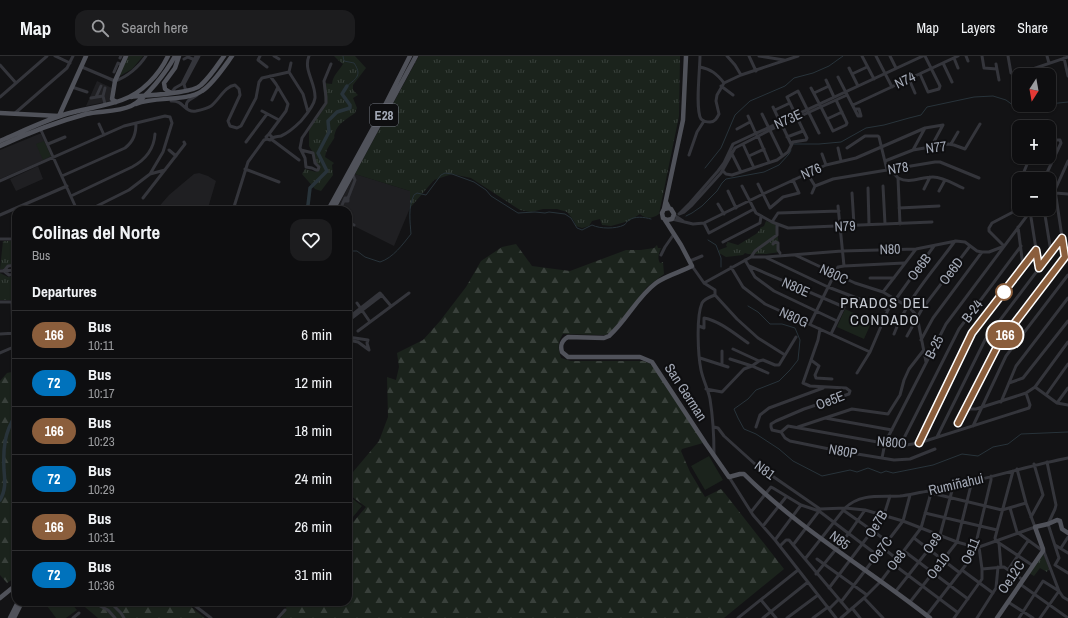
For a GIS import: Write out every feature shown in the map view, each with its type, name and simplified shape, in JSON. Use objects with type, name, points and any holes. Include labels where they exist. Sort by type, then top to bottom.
[{"type":"main road","points":[[59,116],[86,56]]},
{"type":"main road","points":[[116,102],[112,99],[115,81],[126,56]]},
{"type":"main road","points":[[130,97],[148,83],[157,73],[168,56]]},
{"type":"main road","points":[[132,106],[162,77],[175,56]]},
{"type":"main road","points":[[0,141],[59,116],[116,102],[130,97],[196,89],[201,85],[224,56]]},
{"type":"main road","points":[[0,146],[41,123],[122,109],[144,102],[187,97],[200,93],[208,86],[232,56]]},
{"type":"main road","name":"E28","points":[[408,66],[410,56]]},
{"type":"main road","name":"E28","points":[[335,206],[395,90],[408,66],[416,56]]},
{"type":"main road","points":[[686,56],[683,120],[666,202],[666,209],[662,214],[671,227],[691,264]]},
{"type":"main road","points":[[172,93],[165,89],[164,83],[181,57]]},
{"type":"main road","points":[[130,97],[134,100],[132,106]]},
{"type":"main road","points":[[122,100],[119,105],[122,109]]},
{"type":"main road","points":[[0,114],[29,115],[41,123]]},
{"type":"main road","points":[[0,114],[59,116],[65,120]]},
{"type":"main road","name":"E28","points":[[330,206],[351,173]]},
{"type":"main road","points":[[666,209],[673,211],[674,216],[671,227]]},
{"type":"main road","points":[[666,220],[674,216]]},
{"type":"main road","name":"San German","points":[[691,264],[657,282],[642,295],[609,336],[604,338],[568,337],[562,342],[561,350],[568,358],[640,357],[651,361],[714,455]]},
{"type":"main road","points":[[714,455],[729,477]]},
{"type":"main road","name":"N85","points":[[729,477],[742,473],[792,518],[850,561],[896,591],[929,617]]},
{"type":"main road","points":[[1043,550],[1035,527],[1058,520],[1060,521],[1063,530],[1068,533]]},
{"type":"main road","name":"Oe12C","points":[[999,617],[1043,550]]},
{"type":"main road","points":[[0,598],[12,588]]},
{"type":"main road","points":[[10,618],[16,606]]},
{"type":"main road","points":[[14,618],[20,606]]},
{"type":"street","points":[[0,97],[47,56]]},
{"type":"street","points":[[55,56],[70,63]]},
{"type":"street","points":[[14,114],[67,68],[73,56]]},
{"type":"street","points":[[82,67],[115,81],[133,70],[146,56]]},
{"type":"street","points":[[260,56],[258,60],[267,67]]},
{"type":"street","points":[[274,56],[279,59]]},
{"type":"street","points":[[234,206],[248,162],[264,140],[270,137],[281,136],[290,131],[308,112],[315,98],[307,62],[308,56]]},
{"type":"street","points":[[700,56],[699,113],[704,121],[711,122],[718,118],[719,114],[716,101],[717,95],[724,83],[741,75],[798,56]]},
{"type":"street","points":[[727,56],[741,75]]},
{"type":"street","points":[[750,56],[756,71]]},
{"type":"street","points":[[760,56],[786,59]]},
{"type":"street","points":[[862,56],[874,79]]},
{"type":"street","points":[[876,56],[892,87]]},
{"type":"street","points":[[890,56],[896,68]]},
{"type":"street","points":[[909,56],[912,61]]},
{"type":"street","points":[[920,74],[928,92],[933,92],[939,89],[940,86],[924,56]]},
{"type":"street","name":"N73E","points":[[707,186],[723,171],[733,144],[781,124],[835,99],[858,86],[924,56]]},
{"type":"street","name":"N74","points":[[853,105],[958,56]]},
{"type":"street","points":[[966,56],[968,61]]},
{"type":"street","points":[[982,56],[984,68],[997,69]]},
{"type":"street","points":[[1008,56],[1012,74]]},
{"type":"street","points":[[1048,56],[1049,63]]},
{"type":"street","points":[[172,93],[175,88],[181,85],[186,78],[196,58],[181,57]]},
{"type":"street","points":[[1038,68],[1068,57]]},
{"type":"street","points":[[954,58],[958,68]]},
{"type":"street","points":[[1064,58],[1068,76]]},
{"type":"street","points":[[114,72],[118,63],[122,65]]},
{"type":"street","points":[[291,63],[289,72],[303,94],[308,112]]},
{"type":"street","points":[[943,63],[952,82]]},
{"type":"street","points":[[301,150],[313,153],[315,164],[319,167],[318,169],[316,170],[306,167],[302,159],[301,150],[303,136],[326,103],[324,81],[331,64]]},
{"type":"street","points":[[996,64],[999,80]]},
{"type":"street","points":[[0,65],[16,83]]},
{"type":"street","points":[[700,67],[713,71],[724,83]]},
{"type":"street","points":[[852,74],[867,67]]},
{"type":"street","points":[[849,68],[858,86]]},
{"type":"street","points":[[163,99],[178,101],[189,111],[196,111],[211,106],[229,87],[235,85],[239,89],[240,95],[228,121],[232,127],[239,128],[256,98],[259,82],[262,78],[289,72]]},
{"type":"street","points":[[272,100],[279,75]]},
{"type":"street","points":[[270,76],[288,104],[286,111],[279,120],[270,137]]},
{"type":"street","points":[[838,77],[855,109]]},
{"type":"street","points":[[186,78],[184,86],[188,91]]},
{"type":"street","points":[[909,79],[915,93]]},
{"type":"street","points":[[811,88],[832,130],[834,131],[846,125],[847,123],[826,80]]},
{"type":"street","points":[[96,97],[101,86]]},
{"type":"street","points":[[721,86],[733,95]]},
{"type":"street","points":[[814,93],[829,86]]},
{"type":"street","points":[[72,87],[87,92]]},
{"type":"street","points":[[105,88],[103,96],[105,104]]},
{"type":"street","points":[[723,171],[729,175],[777,160],[788,152],[794,141],[805,141],[807,139],[788,97],[798,91],[819,133]]},
{"type":"street","points":[[186,109],[187,101],[200,93]]},
{"type":"street","points":[[91,98],[103,96]]},
{"type":"street","points":[[306,103],[312,104]]},
{"type":"street","points":[[790,103],[774,109],[792,144]]},
{"type":"street","points":[[262,111],[279,120]]},
{"type":"street","points":[[827,119],[842,112]]},
{"type":"street","points":[[246,142],[267,114]]},
{"type":"street","points":[[762,114],[782,155]]},
{"type":"street","points":[[0,181],[124,126],[165,116],[169,117],[172,121],[163,152],[150,174],[129,190],[97,206]]},
{"type":"street","points":[[748,116],[769,162]]},
{"type":"street","points":[[689,155],[697,132],[704,121]]},
{"type":"street","points":[[737,129],[750,122]]},
{"type":"street","points":[[41,123],[48,144],[75,206]]},
{"type":"street","points":[[62,176],[125,148],[135,136],[136,123]]},
{"type":"street","points":[[99,124],[104,136]]},
{"type":"street","name":"N77","points":[[885,162],[913,150],[931,147],[951,144],[964,149],[980,124]]},
{"type":"street","name":"N76","points":[[674,216],[684,222],[693,224],[704,223],[826,164],[856,158],[925,128],[942,125],[943,127],[931,147]]},
{"type":"street","points":[[913,150],[925,128]]},
{"type":"street","points":[[788,137],[803,131]]},
{"type":"street","points":[[951,144],[958,132]]},
{"type":"street","points":[[71,196],[136,165],[151,150],[155,134]]},
{"type":"street","name":"N73E","points":[[674,216],[684,212],[707,186],[735,148],[757,135]]},
{"type":"street","points":[[847,148],[865,136],[879,136],[888,170],[898,178],[907,181],[930,177],[945,180],[963,188]]},
{"type":"street","points":[[48,144],[65,137]]},
{"type":"street","points":[[270,137],[302,159]]},
{"type":"street","points":[[1056,140],[1060,140],[1061,143],[1056,154]]},
{"type":"street","points":[[143,198],[185,144],[184,142]]},
{"type":"street","points":[[743,144],[754,168]]},
{"type":"street","points":[[838,148],[841,161]]},
{"type":"street","points":[[748,156],[764,149]]},
{"type":"street","points":[[169,150],[176,156]]},
{"type":"street","points":[[731,152],[741,172]]},
{"type":"street","points":[[822,154],[826,164]]},
{"type":"street","points":[[1056,186],[1068,161]]},
{"type":"street","name":"N78","points":[[815,186],[830,180],[935,162],[940,162],[979,178]]},
{"type":"street","points":[[245,169],[279,182]]},
{"type":"street","points":[[150,174],[165,170]]},
{"type":"street","points":[[342,206],[344,201],[348,201],[355,180],[351,173]]},
{"type":"street","points":[[807,173],[815,186],[812,193]]},
{"type":"street","points":[[924,189],[930,177]]},
{"type":"street","points":[[898,178],[900,224]]},
{"type":"street","points":[[758,184],[770,208],[783,197],[797,194],[800,191],[793,180]]},
{"type":"street","points":[[940,191],[945,180]]},
{"type":"street","points":[[21,206],[67,186]]},
{"type":"street","name":"N79","points":[[742,186],[756,213],[772,222],[789,228],[932,222]]},
{"type":"street","points":[[883,186],[885,224]]},
{"type":"street","points":[[868,188],[869,224]]},
{"type":"street","points":[[728,191],[736,208]]},
{"type":"street","points":[[852,193],[854,225]]},
{"type":"street","points":[[1056,193],[1068,194]]},
{"type":"street","points":[[958,423],[998,345],[1066,257],[1056,199]]},
{"type":"street","points":[[718,204],[724,214]]},
{"type":"street","points":[[838,206],[844,266]]},
{"type":"street","points":[[899,208],[939,206]]},
{"type":"street","points":[[704,223],[709,233],[754,209]]},
{"type":"street","points":[[0,215],[12,210]]},
{"type":"street","points":[[772,222],[778,213],[839,211]]},
{"type":"street","points":[[894,334],[898,321],[907,306],[956,240],[962,241],[982,252],[989,252],[1003,246],[989,231],[989,228],[992,223],[1012,213]]},
{"type":"street","points":[[722,242],[760,223],[761,216]]},
{"type":"street","name":"B-25","points":[[882,458],[892,430],[948,321],[1026,216]]},
{"type":"street","points":[[1032,216],[1039,268]]},
{"type":"street","points":[[1045,216],[1051,252]]},
{"type":"street","points":[[751,257],[754,251],[777,235],[777,224]]},
{"type":"street","points":[[1018,227],[1023,266]]},
{"type":"street","points":[[661,255],[665,246],[674,234]]},
{"type":"street","points":[[937,437],[985,340],[1062,238]]},
{"type":"street","points":[[0,239],[12,239]]},
{"type":"street","name":"N80","points":[[794,255],[842,251],[916,249],[956,240]]},
{"type":"street","points":[[761,246],[778,243],[778,250],[780,253]]},
{"type":"street","name":"Oe6B","points":[[857,373],[870,352],[888,310],[934,246]]},
{"type":"street","name":"Oe6D","points":[[907,336],[917,316],[970,246]]},
{"type":"street","name":"B-24","points":[[900,446],[959,329],[1021,246]]},
{"type":"street","points":[[883,292],[916,249]]},
{"type":"street","points":[[919,443],[972,333],[1036,250]]},
{"type":"street","points":[[921,340],[936,313],[982,252]]},
{"type":"street","name":"N80C","points":[[704,283],[751,257],[794,255],[854,283],[883,292],[913,310],[917,316]]},
{"type":"street","points":[[702,256],[691,264],[704,283],[715,290],[715,295],[737,319],[758,338],[785,355]]},
{"type":"street","points":[[766,257],[828,287],[888,310]]},
{"type":"street","points":[[745,260],[755,278],[774,291],[837,321],[831,334]]},
{"type":"street","points":[[810,324],[836,269],[844,266],[904,264]]},
{"type":"street","points":[[4,271],[8,266],[12,266]]},
{"type":"street","name":"N80E","points":[[749,266],[844,308],[837,321]]},
{"type":"street","name":"N80G","points":[[731,267],[744,287],[765,304],[870,352]]},
{"type":"street","points":[[0,271],[12,270]]},
{"type":"street","points":[[4,271],[12,274]]},
{"type":"street","points":[[973,426],[1006,356],[1068,275]]},
{"type":"street","points":[[870,278],[894,278]]},
{"type":"street","points":[[358,331],[409,293]]},
{"type":"street","points":[[352,315],[382,295],[391,306]]},
{"type":"street","points":[[714,455],[714,427],[710,397],[706,389],[701,369],[699,326],[703,303],[708,298],[715,295]]},
{"type":"street","points":[[1001,402],[1016,366],[1068,298]]},
{"type":"street","points":[[0,302],[12,302]]},
{"type":"street","points":[[357,303],[370,322]]},
{"type":"street","points":[[352,318],[362,309]]},
{"type":"street","points":[[917,316],[926,362]]},
{"type":"street","points":[[699,326],[704,328],[704,318],[710,319],[730,330],[748,343]]},
{"type":"street","points":[[1009,383],[1016,382],[1023,378],[1068,321]]},
{"type":"street","name":"Oe5E","points":[[781,432],[772,430],[771,424],[797,412],[850,392],[846,388],[810,386],[804,383],[818,340],[820,329]]},
{"type":"street","points":[[0,334],[12,334]]},
{"type":"street","points":[[733,349],[759,361],[763,360],[777,366],[796,336]]},
{"type":"street","points":[[352,337],[368,340],[368,350],[358,342],[352,341]]},
{"type":"street","points":[[966,407],[973,409],[1001,402],[1026,393],[1035,387],[1068,342]]},
{"type":"street","points":[[0,353],[12,348]]},
{"type":"street","points":[[722,351],[722,365]]},
{"type":"street","points":[[781,432],[788,426],[797,427],[854,409],[886,414],[890,412],[900,395],[909,369],[923,351]]},
{"type":"street","points":[[700,358],[728,367]]},
{"type":"street","points":[[730,359],[768,373]]},
{"type":"street","points":[[811,360],[819,366],[815,375],[816,378],[832,379]]},
{"type":"street","points":[[706,389],[722,392],[744,369],[759,361]]},
{"type":"street","points":[[1046,395],[1068,364]]},
{"type":"street","points":[[756,427],[760,415],[769,408],[824,387]]},
{"type":"street","points":[[1035,387],[1057,403],[1068,405]]},
{"type":"street","points":[[1057,403],[1068,388]]},
{"type":"street","name":"N80O","points":[[797,427],[900,446],[919,443],[1030,406],[1026,393]]},
{"type":"street","points":[[823,418],[892,430]]},
{"type":"street","name":"N81","points":[[714,427],[717,428],[755,464],[819,510],[877,555]]},
{"type":"street","name":"N80P","points":[[781,432],[785,438],[790,441],[894,460],[910,458],[935,449]]},
{"type":"street","name":"Rumiñahui","points":[[844,509],[849,504],[864,497],[910,495],[930,492],[1017,470],[1034,464],[1068,458]]},
{"type":"street","points":[[1047,462],[1056,505],[1048,524],[1059,558],[1055,565]]},
{"type":"street","points":[[1031,516],[1043,494],[1034,464]]},
{"type":"street","points":[[751,512],[771,487],[801,505],[819,510],[865,510],[903,521],[957,542],[977,547],[997,542],[1017,532],[1035,527],[1026,503],[1017,470]]},
{"type":"street","points":[[977,618],[996,588],[1000,567],[997,542],[995,538],[1013,471]]},
{"type":"street","name":"Oe11","points":[[929,617],[977,547],[991,476]]},
{"type":"street","points":[[729,477],[751,512],[780,546],[836,618]]},
{"type":"street","name":"Oe10","points":[[910,602],[957,542],[972,481]]},
{"type":"street","name":"Oe9","points":[[896,591],[940,535],[953,487]]},
{"type":"street","points":[[930,492],[1002,510],[1026,503]]},
{"type":"street","name":"Oe8","points":[[841,618],[866,597],[881,581],[914,538],[921,528],[930,492]]},
{"type":"street","name":"Oe7C","points":[[813,618],[840,600],[854,585],[903,521],[910,495]]},
{"type":"street","name":"Oe7B","points":[[829,588],[884,516],[890,496]]},
{"type":"street","points":[[763,526],[786,497]]},
{"type":"street","points":[[775,540],[801,505]]},
{"type":"street","points":[[1010,508],[1017,532],[1043,550],[1059,591],[1063,597],[1068,600]]},
{"type":"street","points":[[844,509],[887,541]]},
{"type":"street","points":[[805,559],[844,509]]},
{"type":"street","points":[[793,545],[819,510]]},
{"type":"street","points":[[816,574],[836,550],[865,510]]},
{"type":"street","points":[[925,513],[997,530]]},
{"type":"street","points":[[1061,548],[1068,537]]},
{"type":"street","points":[[914,538],[943,560],[993,593]]},
{"type":"street","points":[[780,546],[788,540],[816,574],[840,600],[860,618]]},
{"type":"street","points":[[1008,570],[1028,541]]},
{"type":"street","points":[[997,542],[1032,565]]},
{"type":"street","points":[[1054,545],[1068,553]]},
{"type":"street","points":[[954,618],[980,583],[983,575],[977,547]]},
{"type":"street","points":[[883,548],[898,559]]},
{"type":"street","points":[[904,551],[968,599]]},
{"type":"street","points":[[817,558],[854,585],[883,618]]},
{"type":"street","points":[[893,564],[958,612]]},
{"type":"street","points":[[1050,566],[1055,565],[1068,573]]},
{"type":"street","points":[[982,569],[1000,567],[1008,570],[1034,595],[1068,618]]},
{"type":"street","points":[[738,618],[798,570]]},
{"type":"street","points":[[1019,618],[1043,581],[1059,591]]},
{"type":"street","points":[[763,618],[808,582]]},
{"type":"street","points":[[1040,618],[1059,591]]},
{"type":"street","points":[[787,618],[818,594]]},
{"type":"street","points":[[761,600],[776,618]]},
{"type":"street","points":[[1008,602],[1033,618]]},
{"type":"street","points":[[100,606],[108,610],[115,618]]},
{"type":"street","points":[[114,606],[124,618]]},
{"type":"street","points":[[195,606],[211,618]]},
{"type":"street","points":[[278,618],[284,610]]},
{"type":"street","points":[[73,618],[80,613]]},
{"type":"shaded area","points":[[97,81],[112,88],[111,101],[86,106]]},
{"type":"shaded area","points":[[41,134],[51,157],[0,179],[0,150]]},
{"type":"shaded area","points":[[38,166],[43,179],[16,191],[10,179]]},
{"type":"shaded area","points":[[199,173],[216,181],[209,206],[159,206],[169,195],[194,174]]},
{"type":"shaded area","points":[[355,174],[410,191],[410,208],[394,246],[352,225],[352,206],[338,206]]},
{"type":"green space","points":[[128,56],[143,56],[132,69],[118,77]]},
{"type":"green space","points":[[334,56],[355,56],[366,68],[353,85],[353,90],[358,95],[353,98],[357,108],[355,113],[338,127],[334,138],[328,147],[325,157],[334,163],[332,165],[333,175],[321,191],[315,189],[302,174],[305,169],[316,172],[318,170],[309,146],[309,130],[325,105],[323,83],[332,84],[335,76],[343,64]]},
{"type":"green space","points":[[419,56],[680,56],[679,116],[659,214],[649,218],[640,214],[629,221],[611,226],[602,225],[600,219],[592,221],[589,226],[582,228],[576,226],[567,212],[557,209],[543,209],[531,212],[520,210],[471,178],[452,174],[434,180],[410,208],[410,191],[355,174]]},
{"type":"green space","points":[[44,141],[51,156],[43,160],[36,144]]},
{"type":"green space","points":[[766,221],[776,225],[780,252],[766,254],[745,253],[743,255],[726,257],[719,253],[719,250],[727,247],[726,245],[728,242],[738,245],[756,234],[760,228],[764,226]]},
{"type":"green space","points":[[3,241],[12,241],[12,264],[7,265],[4,269],[0,269]]},
{"type":"green space","points":[[516,244],[532,266],[570,271],[626,250],[654,248],[657,245],[658,248],[661,248],[659,259],[660,263],[663,262],[664,274],[647,287],[611,332],[606,335],[563,334],[560,340],[559,351],[561,358],[571,361],[643,361],[649,363],[656,371],[703,443],[682,449],[681,451],[690,472],[705,497],[721,489],[784,569],[724,618],[281,618],[287,606],[352,606],[352,523],[366,507],[352,497],[352,473],[379,441],[388,417],[387,377],[396,380],[399,367],[397,353],[423,340],[440,321],[466,287],[481,261],[502,247]]},
{"type":"green space","points":[[0,273],[8,277],[12,277],[12,300],[0,300]]},
{"type":"green space","points":[[845,309],[872,321],[864,339],[837,327]]},
{"type":"green space","points":[[12,372],[12,580],[7,583],[0,575],[0,381],[7,373]]},
{"type":"green space","points":[[709,456],[723,480],[705,490],[691,466]]},
{"type":"green space","points":[[352,498],[362,506],[352,518]]},
{"type":"green space","points":[[1041,555],[1044,555],[1049,569],[1047,572],[1040,568],[1034,576],[1029,573]]},
{"type":"green space","points":[[47,606],[74,606],[77,610],[66,618],[56,618]]},
{"type":"green space","points":[[84,606],[190,606],[205,618],[98,618]]},
{"type":"waterway","points":[[343,56],[344,61],[354,63],[358,71],[356,78],[347,86]]},
{"type":"waterway","points":[[705,168],[721,148],[735,115],[750,101],[785,86],[794,78],[813,73],[829,66],[843,56]]},
{"type":"waterway","points":[[307,206],[310,188],[327,171],[318,153],[329,132],[328,121],[337,112],[350,108],[350,105],[342,94],[347,86]]},
{"type":"waterway","points":[[794,144],[841,142],[866,128],[884,125],[921,115],[927,107],[974,97],[993,96],[1006,100],[1012,104]]},
{"type":"waterway","points":[[1056,103],[1068,102]]},
{"type":"waterway","points":[[686,216],[702,206],[717,191],[726,179],[764,172],[779,165],[791,150]]},
{"type":"waterway","points":[[352,251],[357,251],[365,257],[380,262],[393,254],[411,234],[410,209],[414,195],[417,193],[426,195],[441,175],[445,173],[474,182],[486,190],[491,196],[518,213],[549,212],[565,214],[571,218],[577,228],[582,230],[592,225],[604,228],[617,227],[624,225],[629,220],[637,217],[651,219]]},
{"type":"waterway","points":[[708,240],[716,245],[721,258],[721,267]]},
{"type":"waterway","points":[[748,306],[758,312],[770,324],[782,324],[795,328],[800,340],[798,360],[779,381],[756,390],[748,399],[734,409],[744,429],[756,434],[779,449],[793,461],[822,476],[850,470],[857,472],[868,468],[881,473],[886,471],[893,473],[933,465],[962,454],[978,456],[993,447],[1008,444],[1021,434],[1068,432]]},
{"type":"waterway","points":[[0,500],[5,485],[5,441],[12,421]]},
{"type":"bus line","name":"166","points":[[919,443],[972,333],[1036,250],[1039,268],[1062,238],[1065,257],[998,345],[958,423]]},
{"type":"district","name":"PRADOS DEL CONDADO","points":[[885,312]]}]
